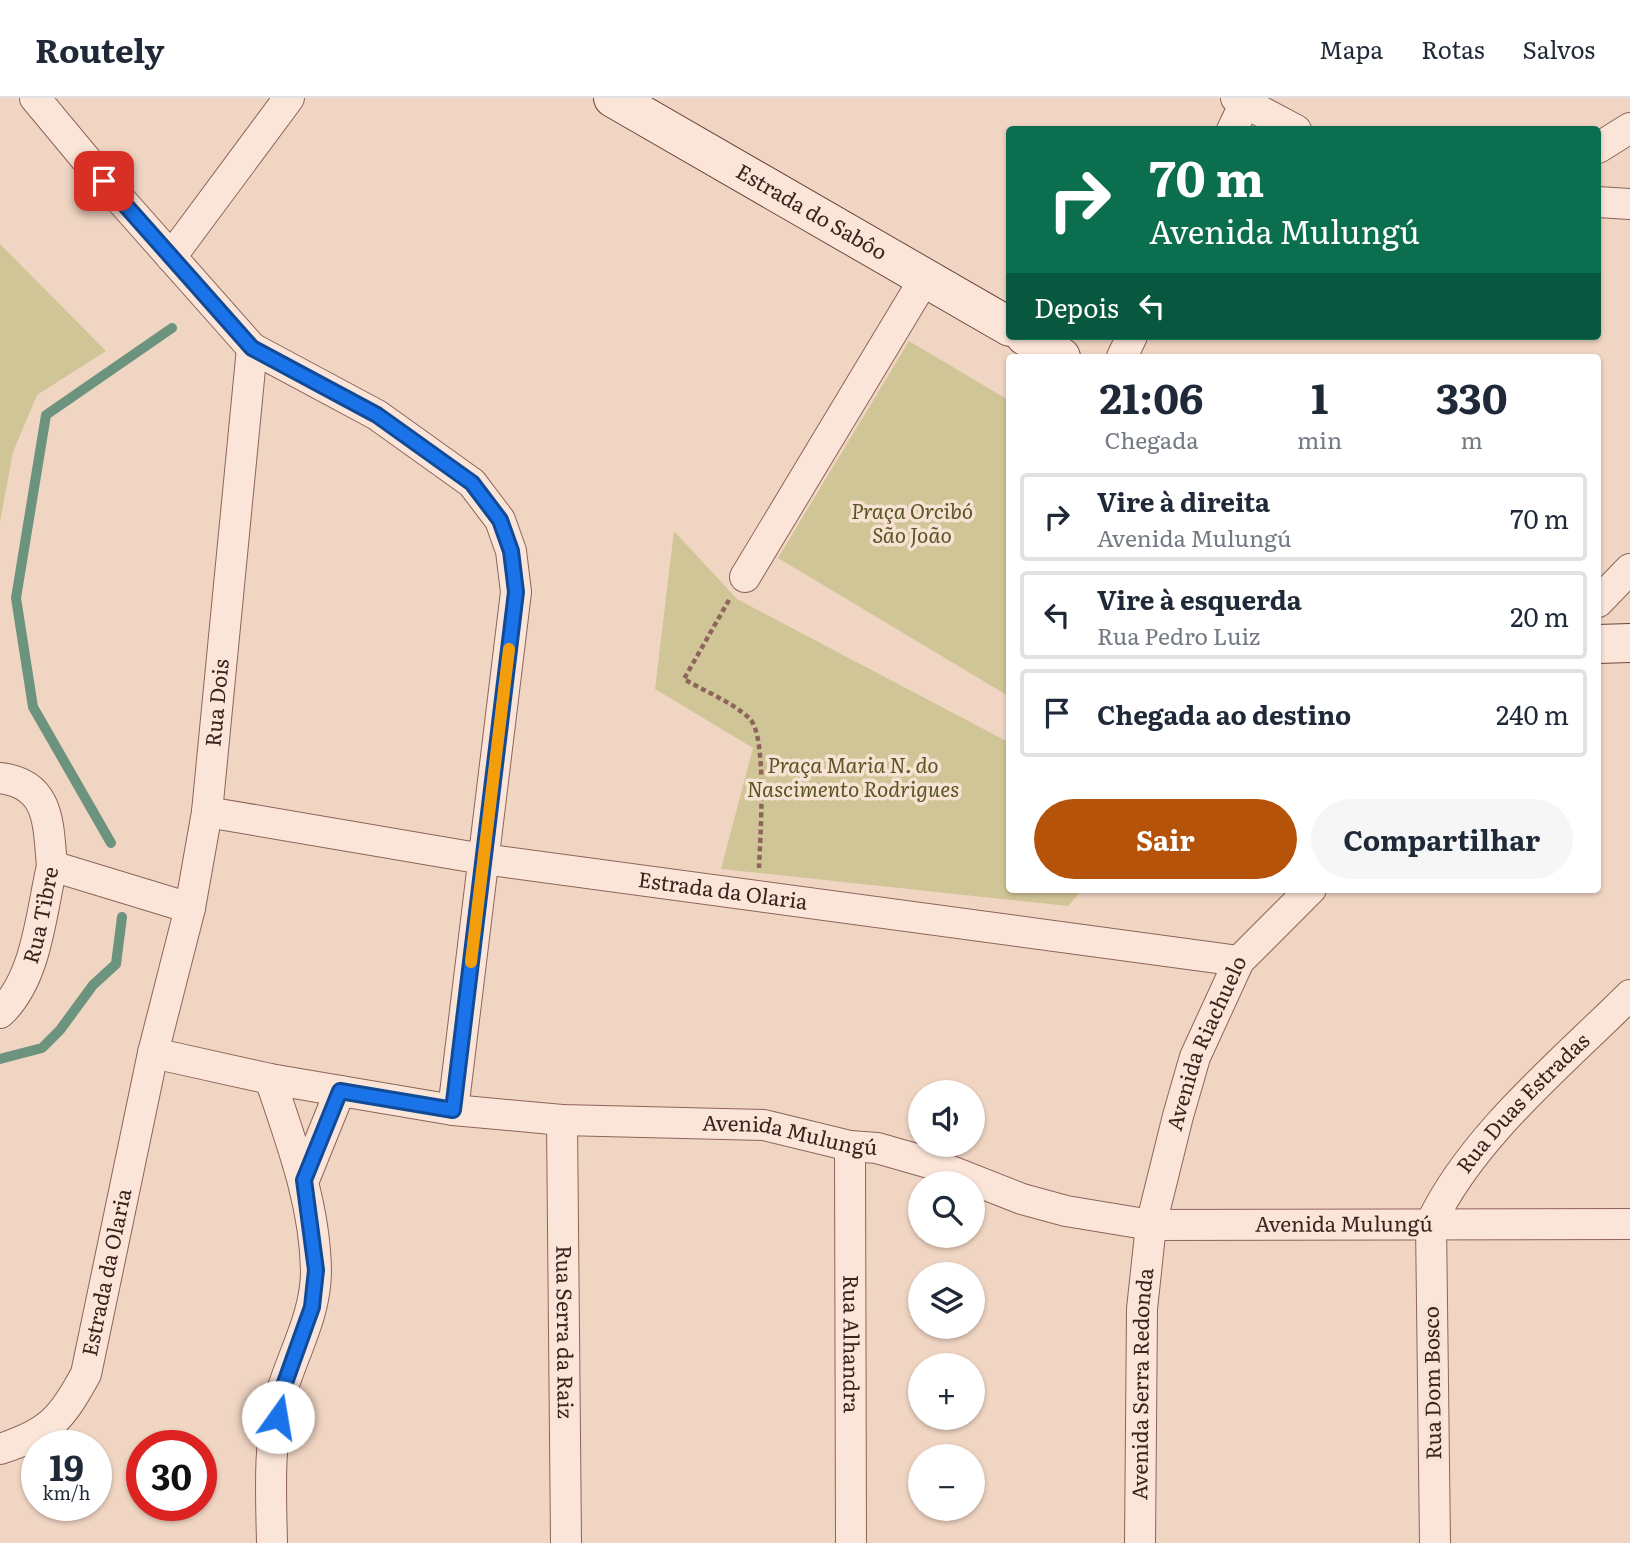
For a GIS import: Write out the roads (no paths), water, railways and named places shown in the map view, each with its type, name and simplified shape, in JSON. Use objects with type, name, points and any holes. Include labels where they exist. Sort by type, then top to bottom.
[{"type":"street","points":[[35,98],[252,348],[377,415],[472,483],[500,520],[511,551],[516,592],[453,1110]]},
{"type":"street","points":[[171,257],[289,98]]},
{"type":"street","name":"Estrada do Sabôo","points":[[613,98],[1006,325]]},
{"type":"street","points":[[1238,110],[1284,126]]},
{"type":"street","points":[[1601,146],[1630,128]]},
{"type":"street","points":[[1601,202],[1630,204]]},
{"type":"street","points":[[745,577],[925,278]]},
{"type":"street","points":[[1032,340],[1056,354]]},
{"type":"street","name":"Rua Dois","points":[[153,1053],[190,908],[207,812],[252,348]]},
{"type":"street","points":[[1601,598],[1630,569]]},
{"type":"street","points":[[1601,644],[1630,643]]},
{"type":"street","points":[[0,778],[16,780],[25,785],[34,791],[44,806],[52,866]]},
{"type":"street","name":"Estrada da Olaria","points":[[207,812],[483,859],[1239,961]]},
{"type":"street","name":"Rua Tibre","points":[[0,1013],[9,1005],[28,969],[52,866],[190,908]]},
{"type":"street","name":"Avenida Riachuelo","points":[[1151,1225],[1195,1057],[1239,961],[1307,893]]},
{"type":"street","name":"Rua Duas Estradas","points":[[1431,1223],[1445,1194],[1479,1150],[1630,995]]},
{"type":"street","name":"Estrada da Olaria","points":[[0,1449],[33,1438],[51,1425],[70,1403],[86,1374],[153,1053]]},
{"type":"street","name":"Avenida Mulungú","points":[[153,1053],[270,1079],[453,1110],[562,1120],[764,1125],[850,1146],[877,1148],[933,1164],[1022,1199],[1066,1211],[1151,1225],[1630,1224]]},
{"type":"street","points":[[270,1079],[304,1180],[316,1270],[312,1307],[281,1394],[274,1439],[270,1539]]},
{"type":"street","points":[[304,1180],[340,1091]]},
{"type":"street","name":"Rua Serra da Raiz","points":[[562,1120],[566,1543]]},
{"type":"street","name":"Rua Alhandra","points":[[850,1146],[851,1543]]},
{"type":"street","name":"Rua Dom Bosco","points":[[1431,1223],[1435,1543]]},
{"type":"street","name":"Avenida Serra Redonda","points":[[1140,1543],[1142,1309],[1151,1225]]},
{"type":"waterway","points":[[111,843],[33,707],[16,598],[46,415],[172,328]]},
{"type":"waterway","points":[[0,1059],[42,1048],[60,1030],[93,985],[116,964],[122,917]]},
{"type":"park label","name":"Praça Orcibó São João","points":[[912,524]]},
{"type":"park label","name":"Praça Maria N. do Nascimento Rodrigues","points":[[853,778]]}]
